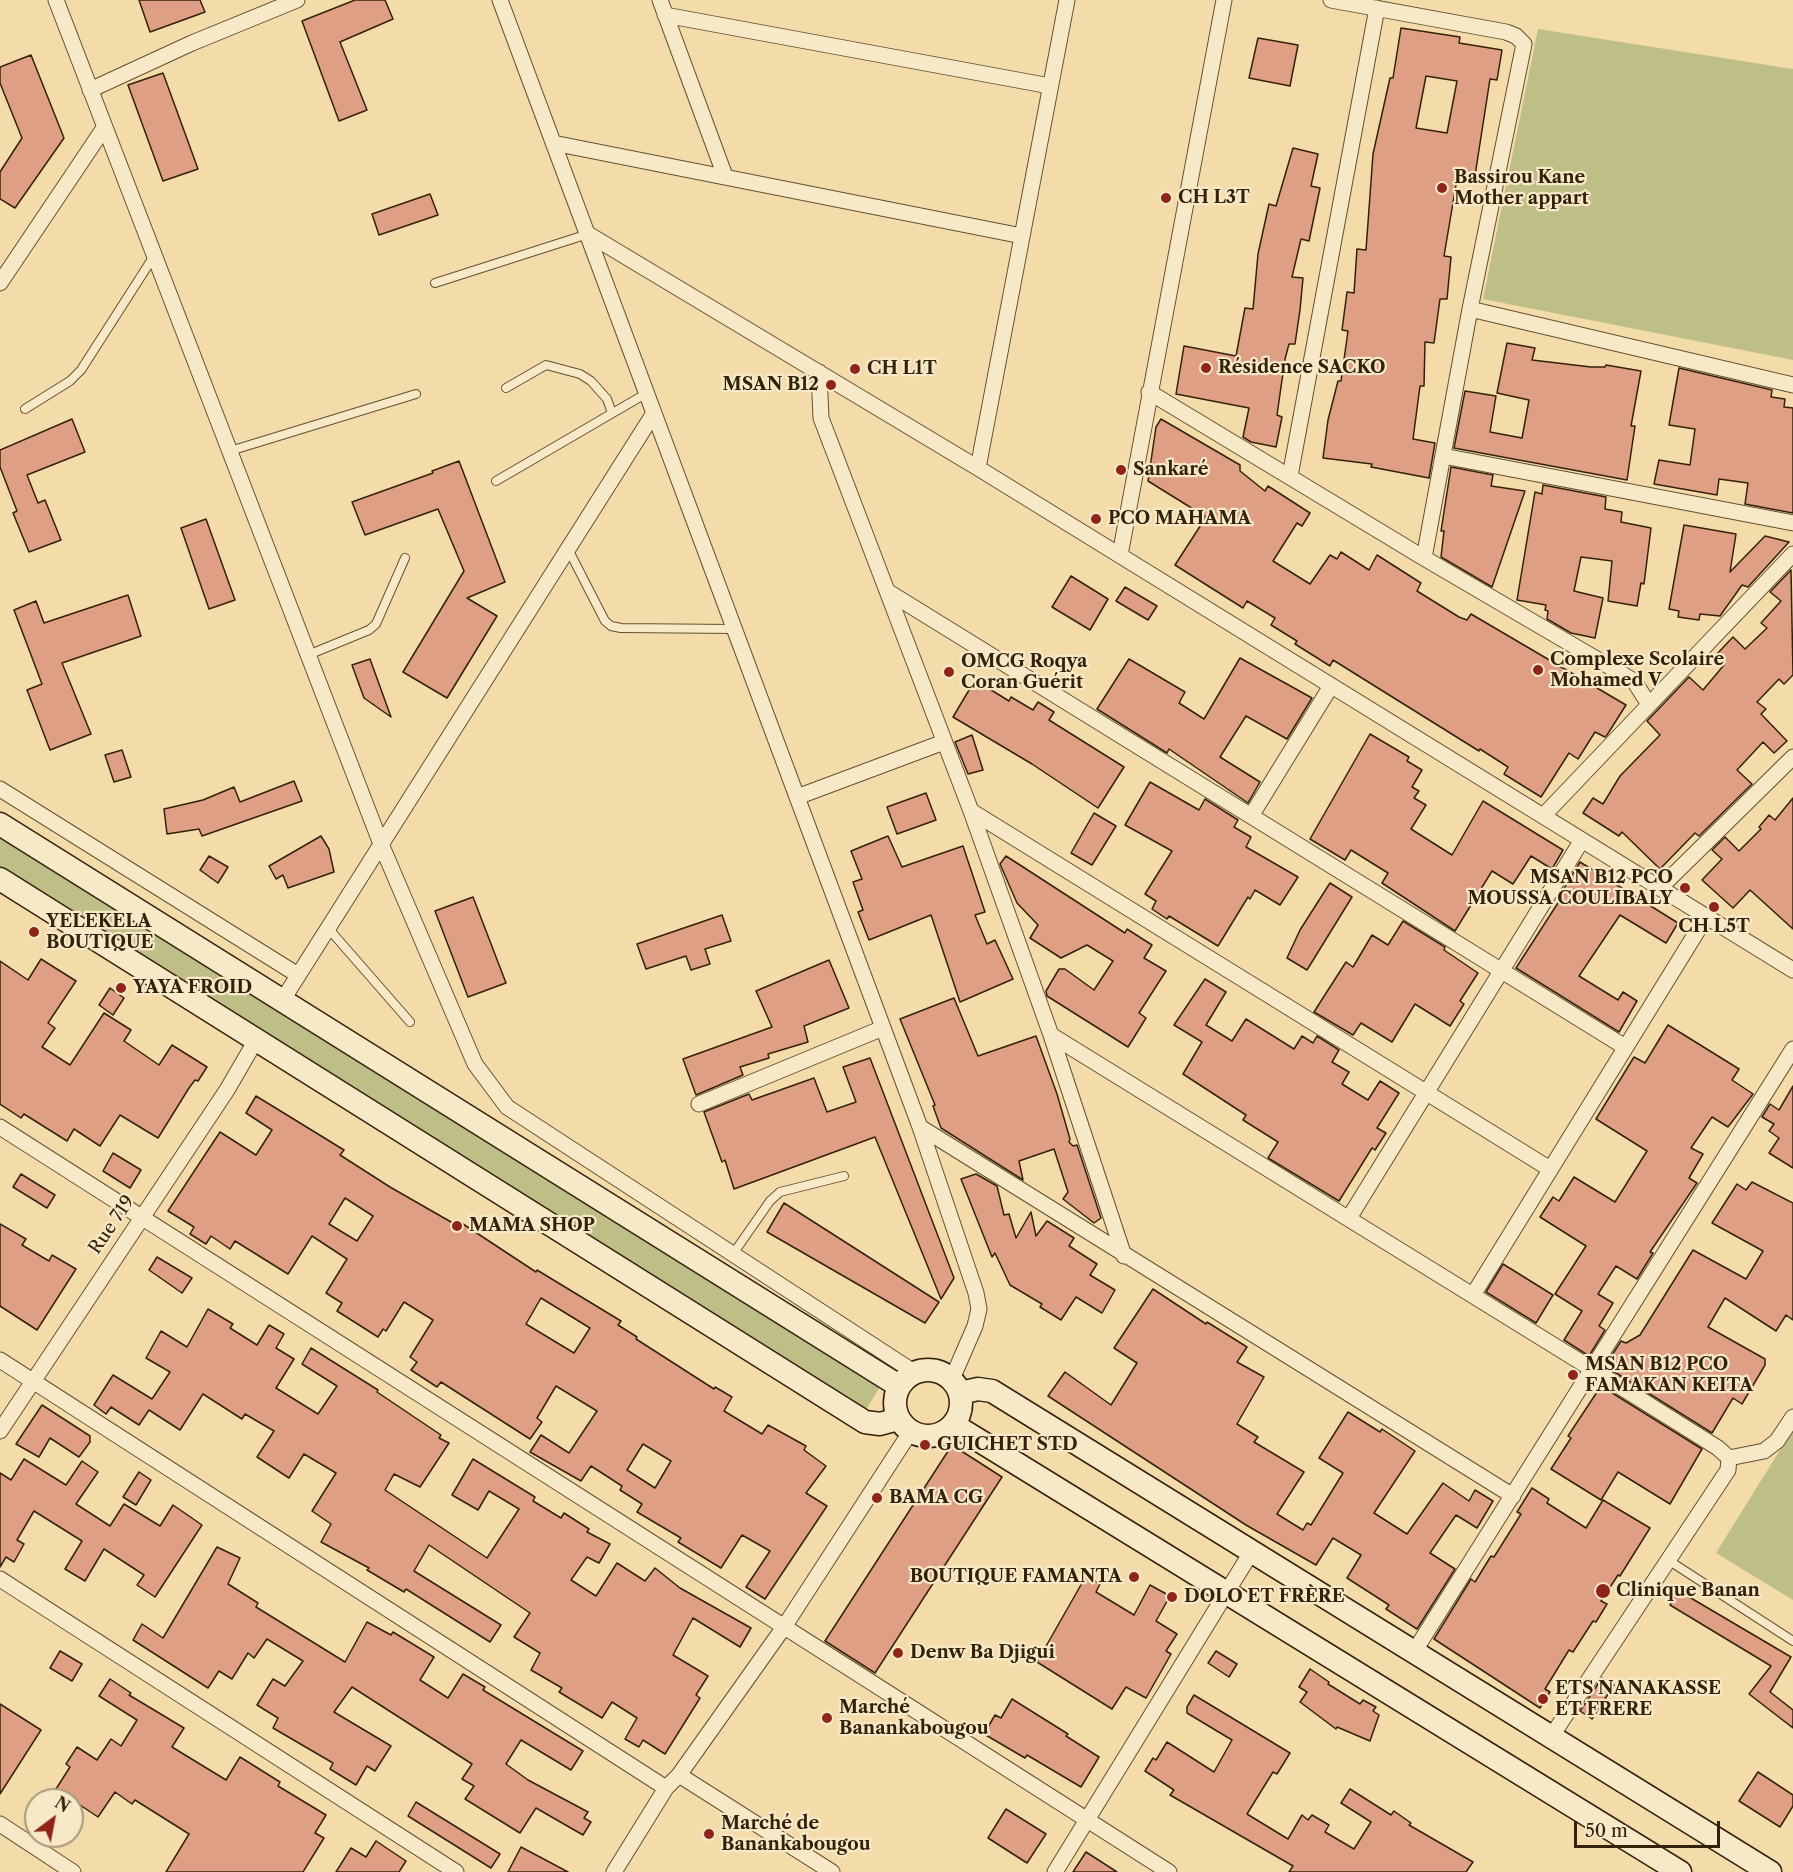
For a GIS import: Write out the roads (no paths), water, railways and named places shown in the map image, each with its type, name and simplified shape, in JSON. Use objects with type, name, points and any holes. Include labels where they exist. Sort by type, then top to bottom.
[{"type":"main road","points":[[0,824],[282,1001],[906,1379]]},
{"type":"main road","points":[[0,879],[865,1422],[905,1425]]},
{"type":"main road","points":[[956,1386],[962,1410],[954,1425],[940,1435],[922,1437],[905,1425],[894,1402],[906,1379],[934,1370],[956,1386],[992,1390],[1770,1872]]},
{"type":"main road","points":[[954,1425],[1680,1872]]},
{"type":"street","points":[[56,0],[381,844],[475,1064],[507,1107],[733,1254],[906,1379]]},
{"type":"street","points":[[90,90],[192,43],[297,0]]},
{"type":"street","points":[[500,0],[920,1127],[979,1309],[956,1386]]},
{"type":"street","points":[[978,468],[1067,0]]},
{"type":"street","points":[[1120,555],[1224,0]]},
{"type":"street","points":[[1332,0],[1506,32],[1516,36],[1524,44],[1470,309],[1424,558]]},
{"type":"street","points":[[663,7],[725,176]]},
{"type":"street","points":[[663,7],[1050,86]]},
{"type":"street","points":[[1290,476],[1377,8]]},
{"type":"street","points":[[0,283],[104,128]]},
{"type":"street","points":[[554,143],[1022,236]]},
{"type":"street","points":[[588,234],[978,468],[1793,970]]},
{"type":"street","points":[[1470,309],[1793,385]]},
{"type":"street","points":[[819,372],[820,418],[890,593],[971,811],[1051,1035],[1124,1256]]},
{"type":"street","points":[[1149,392],[1424,558],[1635,681],[1648,703]]},
{"type":"street","points":[[282,1001],[654,413]]},
{"type":"street","points":[[1443,456],[1793,523]]},
{"type":"street","points":[[1543,816],[1648,703],[1793,554]]},
{"type":"street","points":[[890,593],[1625,1047]]},
{"type":"street","points":[[1251,816],[1331,686]]},
{"type":"street","points":[[797,796],[944,742]]},
{"type":"street","points":[[1660,888],[1793,757]]},
{"type":"street","points":[[0,789],[298,975]]},
{"type":"street","points":[[971,811],[1550,1169]]},
{"type":"street","points":[[1349,1218],[1582,840]]},
{"type":"street","points":[[1473,1295],[1706,917]]},
{"type":"street","points":[[699,1104],[883,1028]]},
{"type":"street","points":[[1051,1035],[1592,1369],[1718,1448],[1729,1458]]},
{"type":"street","name":"Rue 719","points":[[0,1431],[227,1090],[256,1040]]},
{"type":"street","points":[[1414,1652],[1793,1049]]},
{"type":"street","points":[[0,1127],[1169,1872]]},
{"type":"street","points":[[920,1127],[1513,1496]]},
{"type":"street","points":[[0,1360],[666,1788]]},
{"type":"street","points":[[1729,1458],[1764,1451],[1777,1441],[1793,1417]]},
{"type":"street","points":[[614,1872],[666,1788],[679,1774],[784,1627],[905,1425]]},
{"type":"street","points":[[1551,1737],[1728,1470],[1729,1458]]},
{"type":"street","points":[[1055,1872],[1252,1551]]},
{"type":"street","points":[[0,1579],[456,1872]]},
{"type":"street","points":[[679,1774],[832,1872]]},
{"type":"street","points":[[0,1824],[73,1872]]},
{"type":"lane","points":[[435,283],[588,234]]},
{"type":"lane","points":[[25,410],[70,381],[81,370],[154,256]]},
{"type":"lane","points":[[506,388],[546,365],[580,374],[591,381],[600,389],[612,413]]},
{"type":"lane","points":[[496,481],[647,393]]},
{"type":"lane","points":[[230,452],[416,394]]},
{"type":"lane","points":[[568,549],[605,621],[610,626],[734,629]]},
{"type":"lane","points":[[309,655],[369,630],[376,624],[405,558]]},
{"type":"lane","points":[[328,928],[410,1022]]},
{"type":"lane","points":[[733,1254],[780,1191],[844,1176]]},
{"type":"lane","points":[[1668,1560],[1793,1641]]},
{"type":"place","name":"Bassirou Kane Mother appart","points":[[1442,188]]},
{"type":"place","name":"CH L3T","points":[[1166,198]]},
{"type":"place","name":"Résidence SACKO","points":[[1206,368]]},
{"type":"place","name":"CH L1T","points":[[855,369]]},
{"type":"place","name":"MSAN B12","points":[[831,385]]},
{"type":"place","name":"Sankaré","points":[[1121,470]]},
{"type":"place","name":"PCO MAHAMA","points":[[1096,519]]},
{"type":"place","name":"Complexe Scolaire Mohamed V","points":[[1538,670]]},
{"type":"place","name":"OMCG Roqya Coran Guérit","points":[[949,672]]},
{"type":"place","name":"MSAN B12 PCO MOUSSA COULIBALY","points":[[1685,888]]},
{"type":"place","name":"CH L5T","points":[[1714,907]]},
{"type":"place","name":"YELEKELA BOUTIQUE","points":[[34,932]]},
{"type":"place","name":"YAYA FROID","points":[[121,988]]},
{"type":"place","name":"MAMA SHOP","points":[[457,1226]]},
{"type":"place","name":"MSAN B12 PCO FAMAKAN KEITA","points":[[1573,1375]]},
{"type":"place","name":"GUICHET STD","points":[[925,1445]]},
{"type":"place","name":"BAMA CG","points":[[877,1498]]},
{"type":"place","name":"BOUTIQUE FAMANTA","points":[[1134,1577]]},
{"type":"place","name":"Clinique Banan","points":[[1603,1591]]},
{"type":"place","name":"DOLO ET FRÈRE","points":[[1172,1597]]},
{"type":"place","name":"Denw Ba Djigui","points":[[898,1653]]},
{"type":"place","name":"ETS NANAKASSE ET FRERE","points":[[1543,1699]]},
{"type":"place","name":"Marché Banankabougou","points":[[827,1718]]},
{"type":"place","name":"Marché de Banankabougou","points":[[709,1834]]}]
